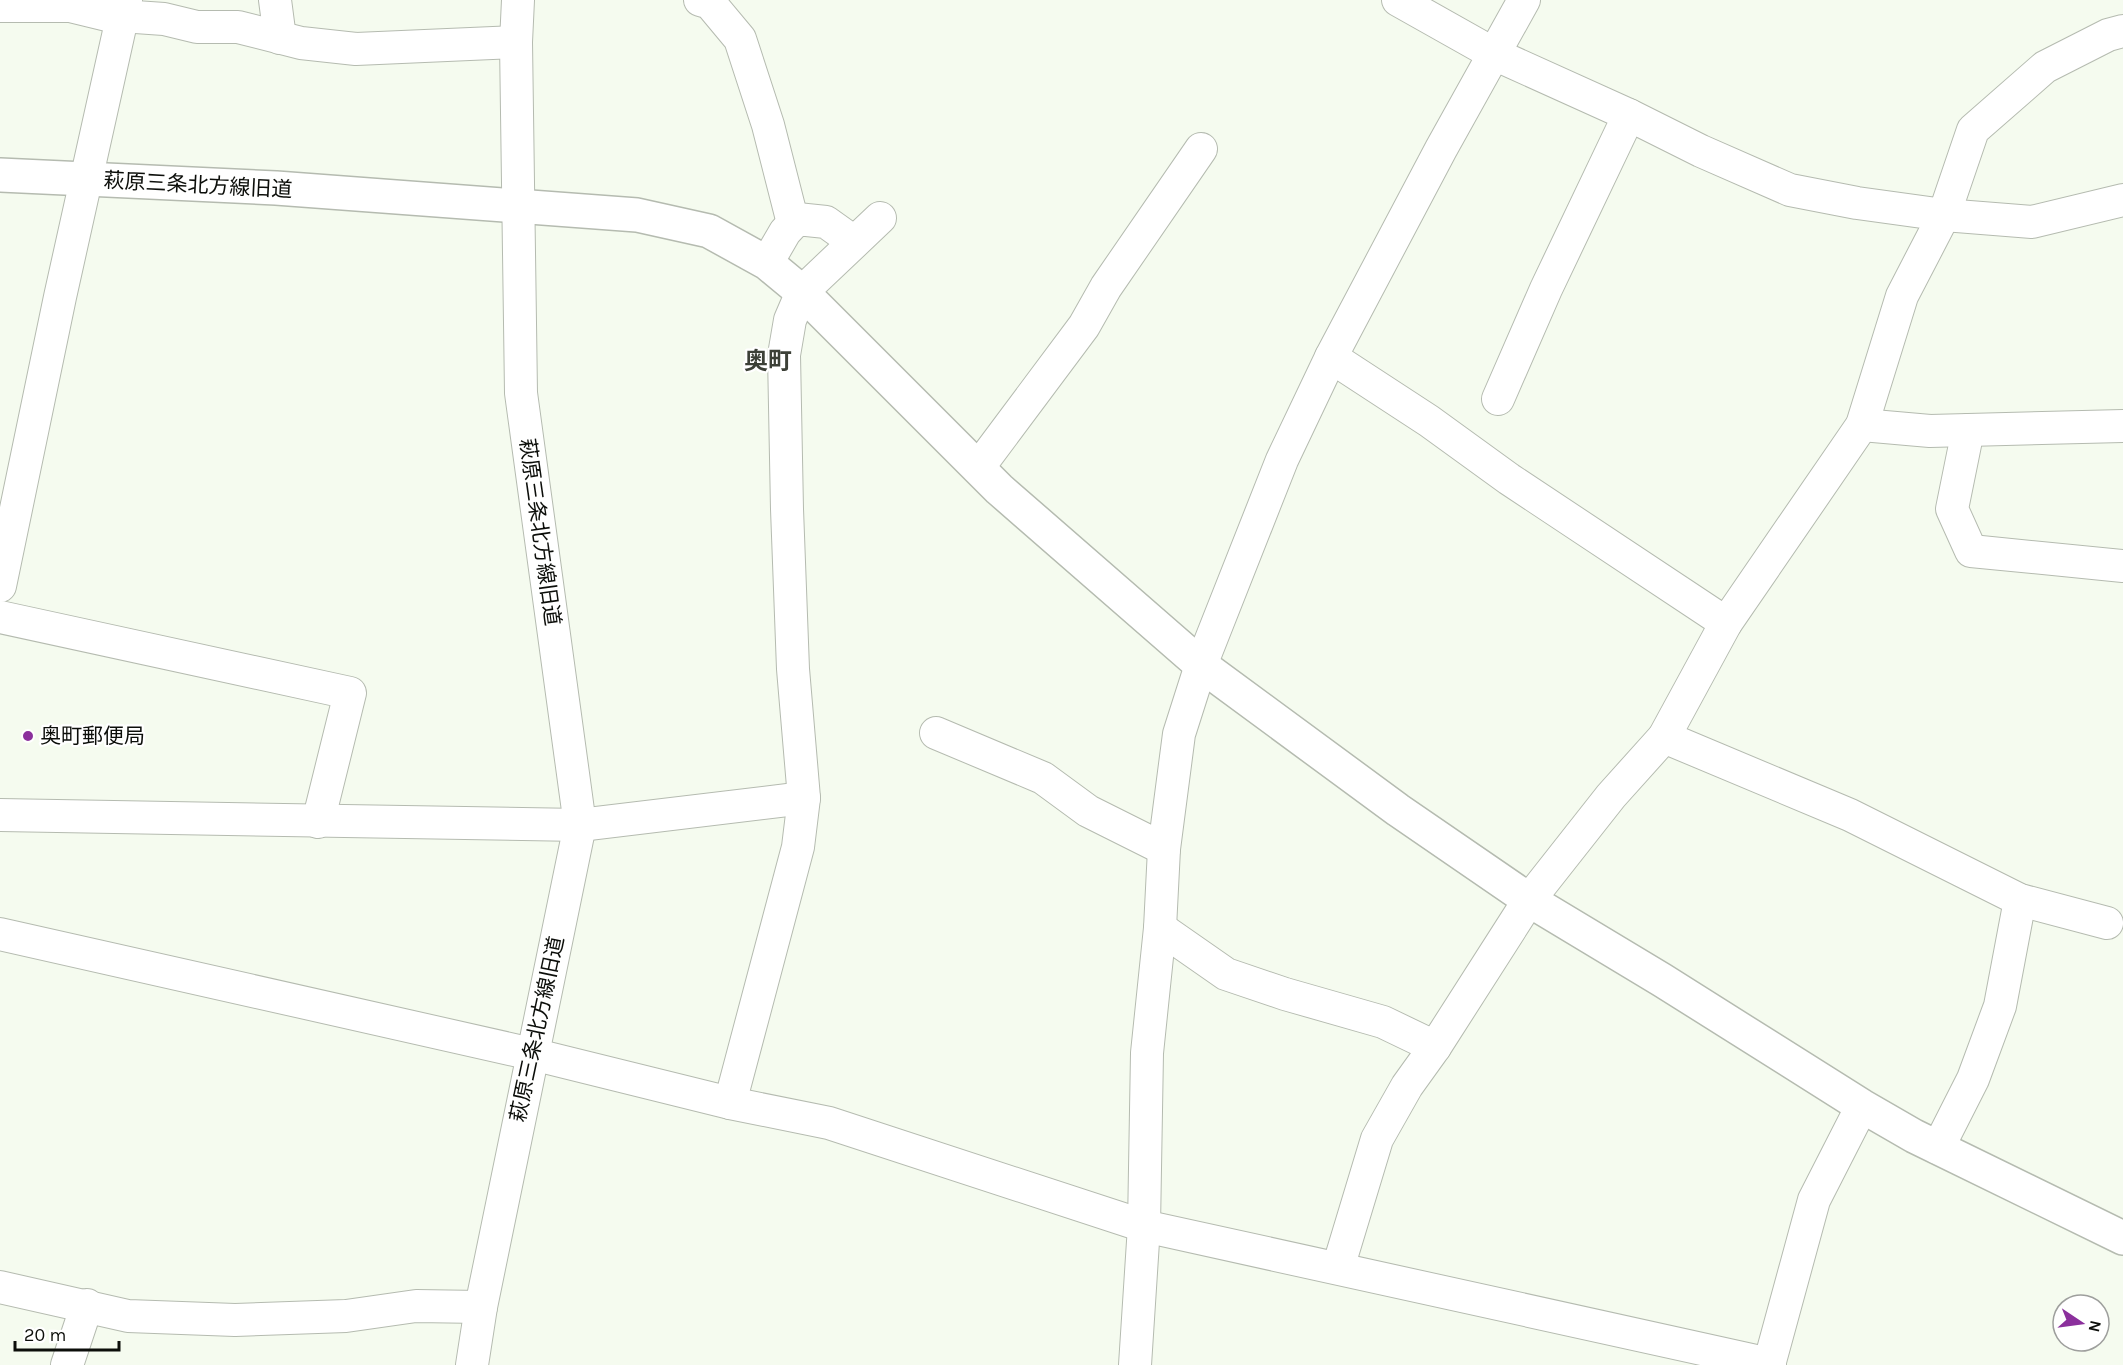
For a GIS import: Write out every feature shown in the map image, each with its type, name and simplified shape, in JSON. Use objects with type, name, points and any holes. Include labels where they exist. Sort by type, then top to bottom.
[{"type":"street","points":[[276,0],[280,38]]},
{"type":"street","points":[[518,0],[517,206],[637,215],[710,231],[767,263],[802,292],[999,489],[1201,665],[1398,810],[1529,900],[1662,980],[1862,1106],[1938,1148],[2123,1238]]},
{"type":"street","points":[[700,0],[710,3],[740,39],[768,125],[793,223]]},
{"type":"street","points":[[1398,0],[1494,54],[1790,190],[1857,203],[1944,215],[2032,222],[2123,200]]},
{"type":"street","points":[[1135,1365],[1144,1226],[1148,1053],[1160,928],[1164,849],[1179,734],[1201,665],[1282,460],[1331,357],[1441,149],[1524,0]]},
{"type":"street","points":[[0,6],[124,9],[196,27],[238,27],[302,43],[356,50],[516,42]]},
{"type":"street","points":[[0,586],[124,9]]},
{"type":"street","points":[[1338,1268],[1377,1139],[1407,1086],[1435,1047],[1529,900],[1611,796],[1664,736],[1726,623],[1862,425],[1902,296],[1944,215],[1973,130],[2045,67],[2108,35],[2123,32]]},
{"type":"street","points":[[1498,399],[1546,289],[1629,115]]},
{"type":"street","points":[[978,468],[1084,326],[1106,286],[1201,149]]},
{"type":"street","name":"萩原三条北方線旧道","points":[[0,175],[276,188],[517,206],[521,393],[580,825],[481,1307],[472,1365]]},
{"type":"street","points":[[730,1103],[798,847],[804,798],[793,669],[784,355],[790,320],[802,292],[880,218]]},
{"type":"street","points":[[767,263],[784,231],[797,219],[826,222],[854,242]]},
{"type":"street","points":[[1331,357],[1726,623]]},
{"type":"street","points":[[1862,425],[1930,430],[2123,426]]},
{"type":"street","points":[[1968,430],[1952,509],[1971,551],[2123,566]]},
{"type":"street","points":[[0,616],[350,693],[318,822]]},
{"type":"street","points":[[936,733],[1043,778],[1088,811],[1164,849]]},
{"type":"street","points":[[1664,736],[1850,815],[2020,900],[2107,923]]},
{"type":"street","points":[[0,815],[580,825],[804,798]]},
{"type":"street","points":[[1938,1148],[1973,1079],[2001,1006],[2020,900]]},
{"type":"street","points":[[1160,928],[1226,974],[1383,1022],[1435,1047]]},
{"type":"street","points":[[0,934],[532,1054],[730,1103],[829,1123],[1144,1226],[1769,1364],[1814,1200],[1862,1106]]},
{"type":"street","points":[[0,1287],[128,1316],[235,1320],[346,1316],[416,1306],[481,1307]]},
{"type":"street","points":[[67,1365],[87,1305]]},
{"type":"place","name":"奥町郵便局","points":[[28,736]]},
{"type":"district","name":"奥町","points":[[768,361]]}]
